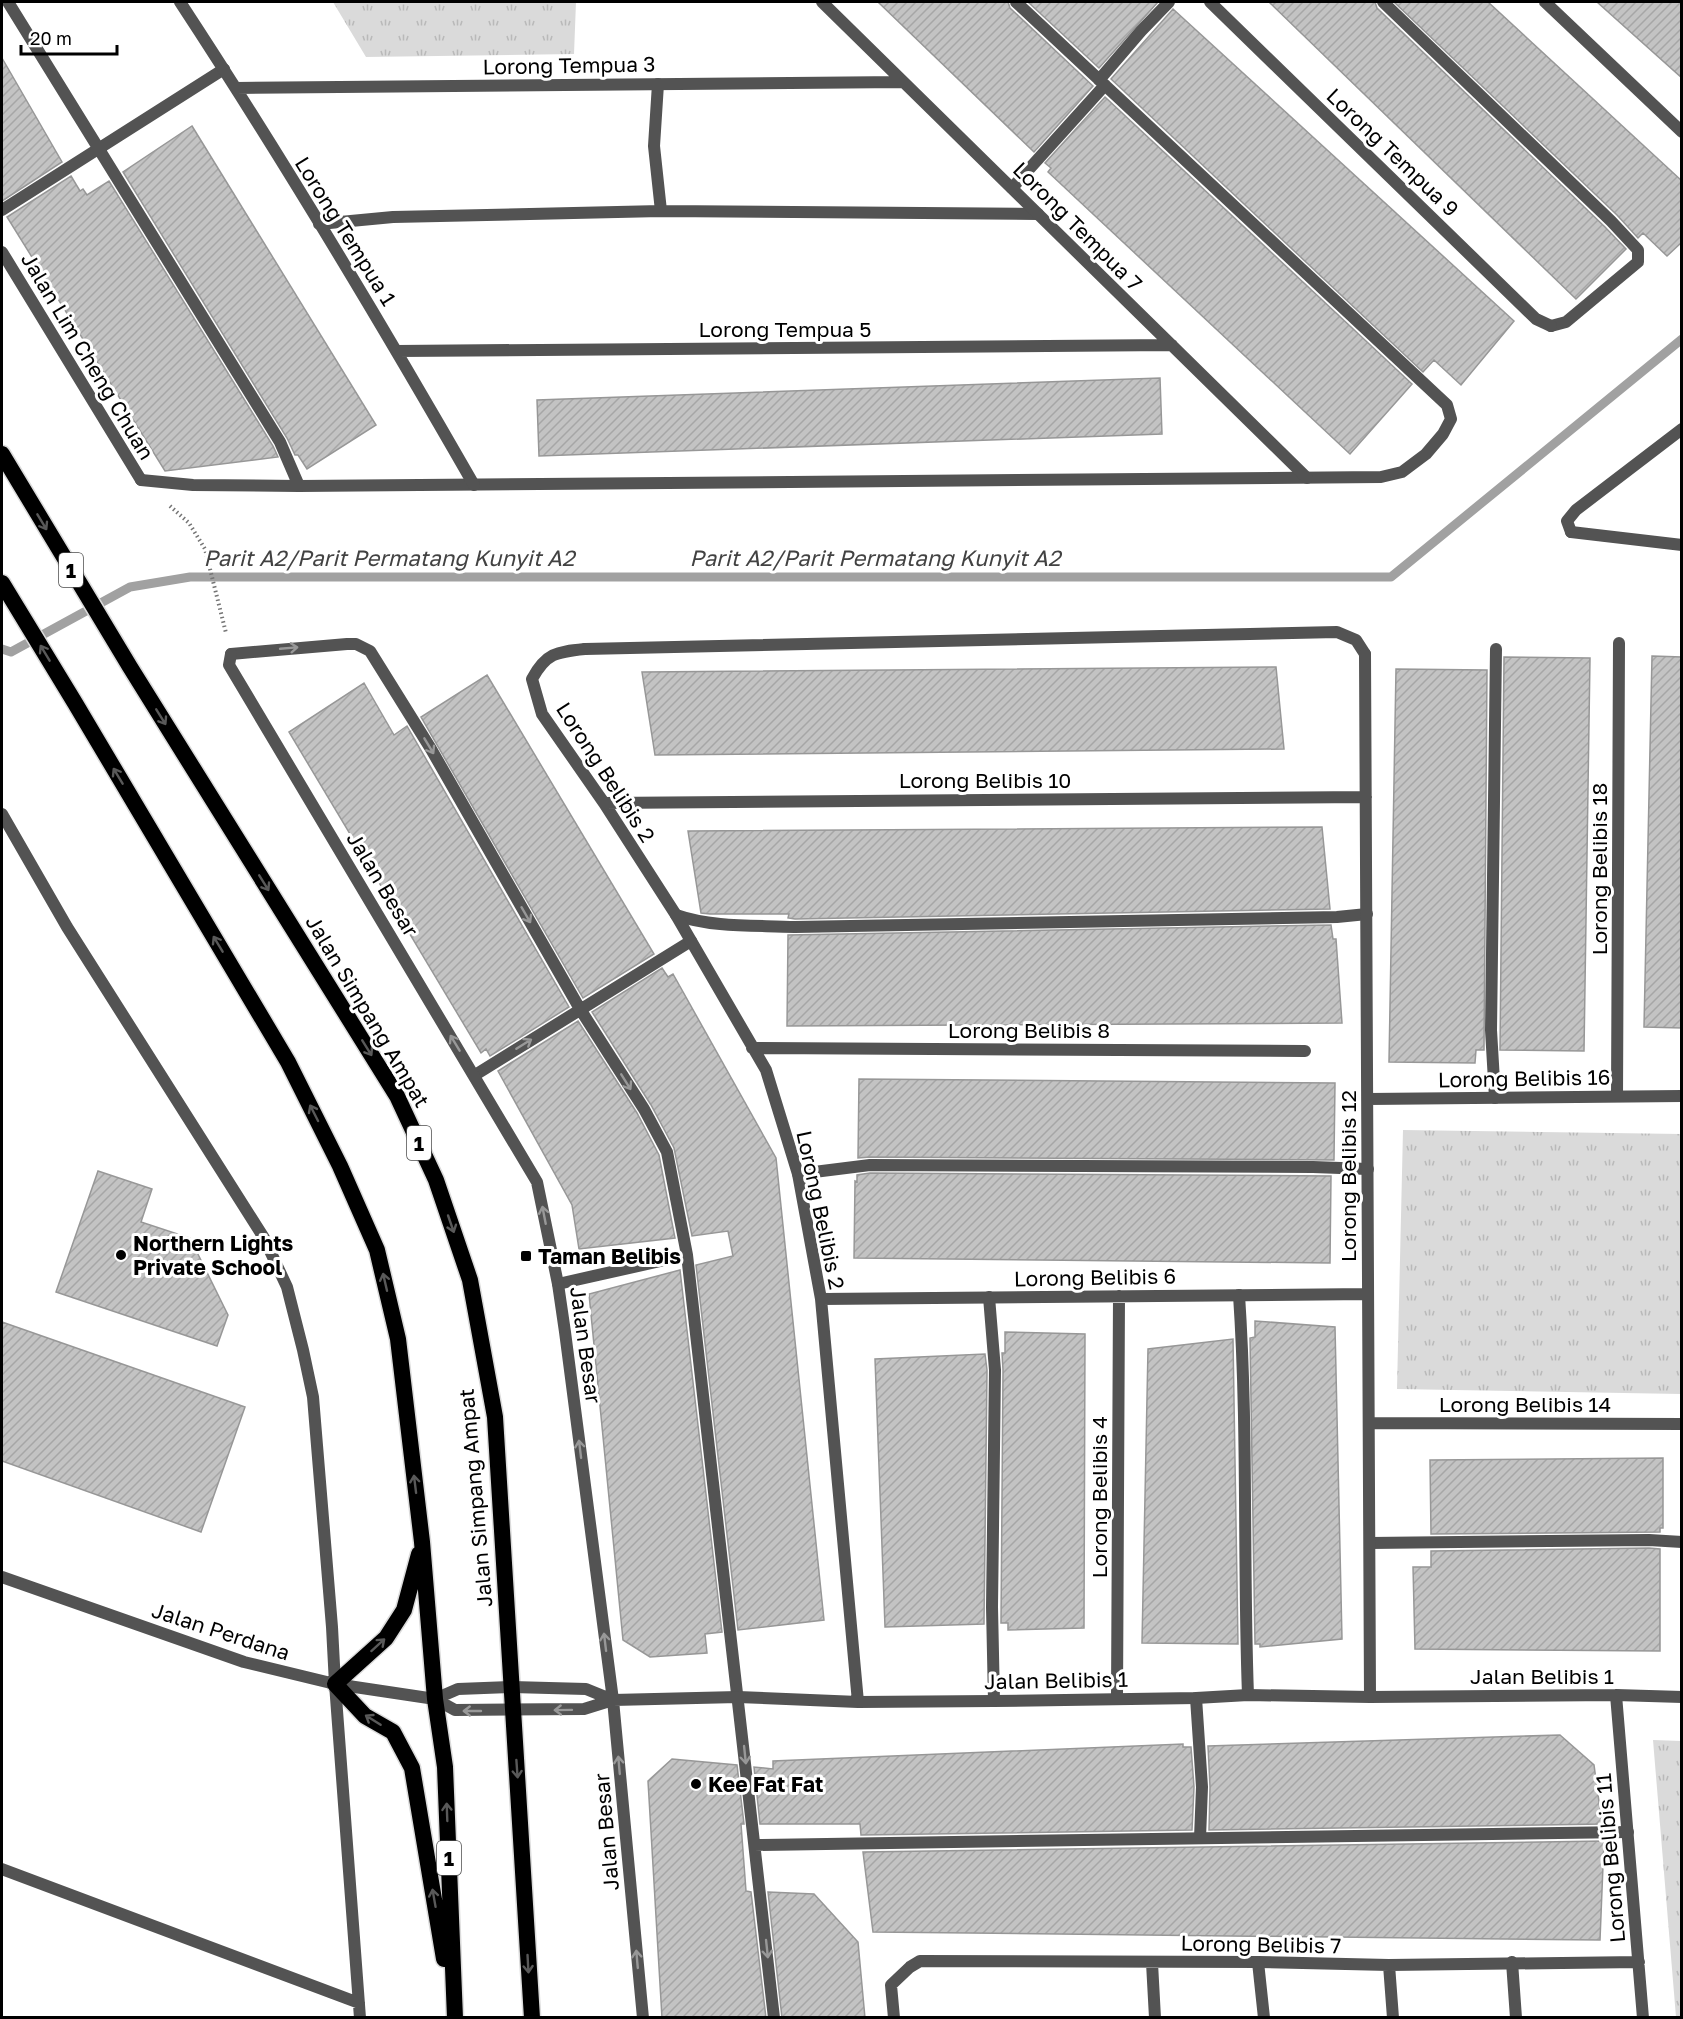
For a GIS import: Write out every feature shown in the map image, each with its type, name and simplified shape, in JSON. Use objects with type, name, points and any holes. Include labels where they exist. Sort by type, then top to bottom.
[{"type":"highway","name":"Jalan Simpang Ampat","points":[[2,454],[130,667],[397,1096],[436,1180],[470,1281],[495,1417],[532,2018]]},
{"type":"highway","name":"1","points":[[2,583],[288,1062],[340,1166],[377,1250],[398,1339],[422,1542],[435,1699],[445,1767],[455,2018]]},
{"type":"highway","points":[[422,1542],[404,1610],[386,1638],[335,1684],[364,1716],[393,1732],[412,1768],[455,2018]]},
{"type":"street","points":[[8,2],[280,442],[299,486]]},
{"type":"street","name":"Lorong Tempua 1","points":[[180,2],[236,88],[397,351],[474,484]]},
{"type":"street","name":"Lorong Tempua 7","points":[[822,2],[1306,478]]},
{"type":"street","points":[[141,480],[193,486],[299,486],[1381,477],[1402,472],[1426,454],[1443,434],[1450,419],[1447,405],[1016,2]]},
{"type":"street","points":[[1012,188],[1169,2]]},
{"type":"street","name":"Lorong Tempua 9","points":[[1210,2],[1536,319],[1551,326],[1566,322],[1638,262],[1638,250],[1611,221],[1383,2]]},
{"type":"street","points":[[1545,2],[1682,132]]},
{"type":"street","points":[[2,210],[224,69]]},
{"type":"street","name":"Lorong Tempua 3","points":[[236,88],[903,81]]},
{"type":"street","points":[[658,84],[654,146],[661,211]]},
{"type":"street","points":[[319,224],[393,217],[661,211],[1038,214]]},
{"type":"street","name":"Jalan Lim Cheng Chuan","points":[[2,252],[141,480]]},
{"type":"street","name":"Lorong Tempua 5","points":[[397,351],[1172,345]]},
{"type":"street","points":[[1682,429],[1576,510],[1567,521],[1571,532],[1682,544]]},
{"type":"street","name":"Lorong Belibis 2","points":[[858,1702],[821,1299],[798,1174],[766,1070],[676,915],[604,803],[542,714],[532,680],[541,663],[561,651],[585,649],[1337,632],[1356,640],[1365,654]]},
{"type":"street","name":"Lorong Belibis 18","points":[[1617,1096],[1619,643]]},
{"type":"street","points":[[231,654],[347,644],[356,644],[370,651],[431,749],[580,1009],[644,1109],[667,1152],[687,1255],[774,2018]]},
{"type":"street","points":[[1495,1098],[1491,1030],[1496,649]]},
{"type":"street","name":"Jalan Besar","points":[[231,654],[229,664],[537,1182],[558,1284],[613,1700],[643,2018]]},
{"type":"street","name":"Lorong Belibis 12","points":[[1365,654],[1370,1697]]},
{"type":"street","name":"Lorong Belibis 10","points":[[604,803],[1366,797]]},
{"type":"street","points":[[2,814],[67,927],[264,1238],[287,1287],[313,1397],[360,2018]]},
{"type":"street","points":[[676,915],[692,921],[721,924],[795,927],[1326,917],[1367,914]]},
{"type":"street","points":[[475,1075],[691,941]]},
{"type":"street","name":"Lorong Belibis 8","points":[[752,1048],[1305,1051]]},
{"type":"street","name":"Lorong Belibis 16","points":[[1368,1099],[1682,1096]]},
{"type":"street","points":[[798,1174],[870,1165],[1368,1169]]},
{"type":"street","points":[[558,1284],[687,1255]]},
{"type":"street","name":"Lorong Belibis 6","points":[[821,1299],[1368,1294]]},
{"type":"street","points":[[1239,1295],[1244,1368],[1245,1615],[1248,1695]]},
{"type":"street","name":"Lorong Belibis 4","points":[[1117,1699],[1119,1296]]},
{"type":"street","points":[[989,1297],[995,1370],[992,1608],[994,1701]]},
{"type":"street","name":"Lorong Belibis 14","points":[[1369,1423],[1682,1424]]},
{"type":"street","points":[[1370,1544],[1649,1540],[1682,1542]]},
{"type":"street","name":"Jalan Perdana","points":[[2,1576],[244,1662],[335,1684],[435,1699]]},
{"type":"street","name":"Jalan Belibis 1","points":[[435,1699],[458,1689],[512,1687],[586,1689],[613,1700],[738,1697],[858,1702],[994,1701],[1248,1695],[1682,1697]]},
{"type":"street","name":"Lorong Belibis 11","points":[[1616,1695],[1643,2018]]},
{"type":"street","points":[[1196,1698],[1202,1787],[1200,1838]]},
{"type":"street","points":[[435,1699],[455,1710],[512,1711],[584,1709],[613,1700]]},
{"type":"street","points":[[755,1845],[1628,1832]]},
{"type":"street","points":[[2,1869],[359,2003]]},
{"type":"street","name":"Lorong Belibis 7","points":[[894,2018],[891,1985],[920,1961],[1258,1962],[1389,1965],[1639,1962]]},
{"type":"street","points":[[1258,1962],[1264,2018]]},
{"type":"street","points":[[1512,1962],[1516,2018]]},
{"type":"street","points":[[1152,1963],[1155,2018]]},
{"type":"street","points":[[1389,1965],[1393,2018]]},
{"type":"path","points":[[141,480],[189,523],[205,549],[231,654]]},
{"type":"green space","points":[[333,2],[576,2],[574,54],[366,57]]},
{"type":"green space","points":[[1403,1130],[1681,1134],[1681,1394],[1397,1389]]},
{"type":"green space","points":[[1653,1740],[1681,1741],[1681,2017],[1676,2017]]},
{"type":"building","points":[[878,2],[1008,2],[1010,8],[1093,86],[1034,152]]},
{"type":"building","points":[[1028,2],[1158,2],[1099,68]]},
{"type":"building","points":[[1269,2],[1375,2],[1377,8],[1626,249],[1576,299]]},
{"type":"building","points":[[1394,2],[1488,2],[1682,181],[1682,242],[1667,256],[1643,233],[1638,238],[1617,215]]},
{"type":"building","points":[[1597,2],[1682,2],[1682,78]]},
{"type":"building","points":[[1173,9],[1514,321],[1461,385],[1434,360],[1423,372],[1111,79]]},
{"type":"building","points":[[2,58],[62,162],[2,201]]},
{"type":"building","points":[[1105,97],[1412,384],[1350,454],[1048,172],[1051,168],[1045,163]]},
{"type":"building","points":[[192,126],[376,425],[307,469],[298,455],[295,455],[287,438],[123,172]]},
{"type":"building","points":[[71,176],[80,191],[83,189],[87,195],[109,181],[278,457],[165,471],[7,217]]},
{"type":"building","points":[[1160,378],[1162,434],[539,456],[537,400]]},
{"type":"building","points":[[1652,656],[1682,657],[1682,1028],[1644,1027]]},
{"type":"building","points":[[1504,657],[1590,658],[1584,1051],[1500,1050]]},
{"type":"building","points":[[1276,667],[1284,749],[655,755],[642,672]]},
{"type":"building","points":[[1396,669],[1487,670],[1484,1050],[1476,1050],[1475,1063],[1389,1062]]},
{"type":"building","points":[[487,675],[654,954],[583,998],[421,717]]},
{"type":"building","points":[[364,683],[394,735],[407,726],[569,1007],[490,1056],[486,1049],[481,1053],[289,732]]},
{"type":"building","points":[[1322,827],[1330,909],[795,919],[788,918],[789,914],[701,913],[688,831]]},
{"type":"building","points":[[1331,925],[1333,939],[1336,939],[1342,1023],[787,1026],[788,935]]},
{"type":"building","points":[[662,968],[668,977],[673,974],[776,1158],[824,1620],[738,1630],[696,1265],[733,1256],[728,1231],[692,1236],[674,1148],[651,1105],[592,1012]]},
{"type":"building","points":[[578,1021],[637,1113],[659,1155],[675,1238],[579,1249],[572,1205],[498,1071]]},
{"type":"building","points":[[859,1079],[1335,1083],[1334,1160],[858,1158]]},
{"type":"building","points":[[98,1171],[152,1189],[141,1222],[190,1238],[228,1315],[217,1346],[56,1292]]},
{"type":"building","points":[[870,1173],[1331,1176],[1330,1263],[854,1258],[855,1181],[857,1182],[857,1175]]},
{"type":"building","points":[[680,1270],[722,1632],[705,1634],[707,1653],[650,1657],[623,1640],[589,1294]]},
{"type":"building","points":[[1255,1321],[1335,1327],[1342,1639],[1260,1647],[1260,1644],[1255,1644],[1250,1338],[1255,1337]]},
{"type":"building","points":[[2,1322],[245,1407],[201,1532],[2,1461]]},
{"type":"building","points":[[1005,1332],[1085,1334],[1084,1628],[1008,1630],[1008,1623],[1001,1623],[1002,1353],[1005,1353]]},
{"type":"building","points":[[1233,1339],[1238,1644],[1142,1643],[1148,1349]]},
{"type":"building","points":[[985,1354],[987,1370],[984,1624],[885,1627],[875,1359]]},
{"type":"building","points":[[1663,1458],[1663,1528],[1660,1528],[1660,1532],[1431,1534],[1430,1460]]},
{"type":"building","points":[[1660,1549],[1660,1651],[1415,1649],[1413,1567],[1431,1567],[1431,1551]]},
{"type":"building","points":[[1560,1735],[1594,1765],[1602,1824],[1209,1830],[1208,1746]]},
{"type":"building","points":[[1183,1744],[1183,1747],[1191,1747],[1194,1787],[1192,1830],[861,1835],[860,1824],[760,1824],[754,1767],[773,1769],[773,1761]]},
{"type":"building","points":[[672,1759],[737,1765],[744,1824],[741,1824],[746,1891],[751,1892],[766,2018],[662,2018],[648,1781]]},
{"type":"building","points":[[1604,1841],[1600,1940],[873,1932],[863,1852]]},
{"type":"building","points":[[768,1892],[814,1894],[858,1942],[865,2018],[782,2018]]},
{"type":"waterway","name":"Parit A2/Parit Permatang Kunyit A2","points":[[2,649],[11,652],[130,587],[190,577],[1391,577],[1682,339]]},
{"type":"place","name":"Northern Lights Private School","points":[[121,1255]]},
{"type":"place","name":"Taman Belibis","points":[[526,1256]]},
{"type":"place","name":"Kee Fat Fat","points":[[696,1784]]}]
